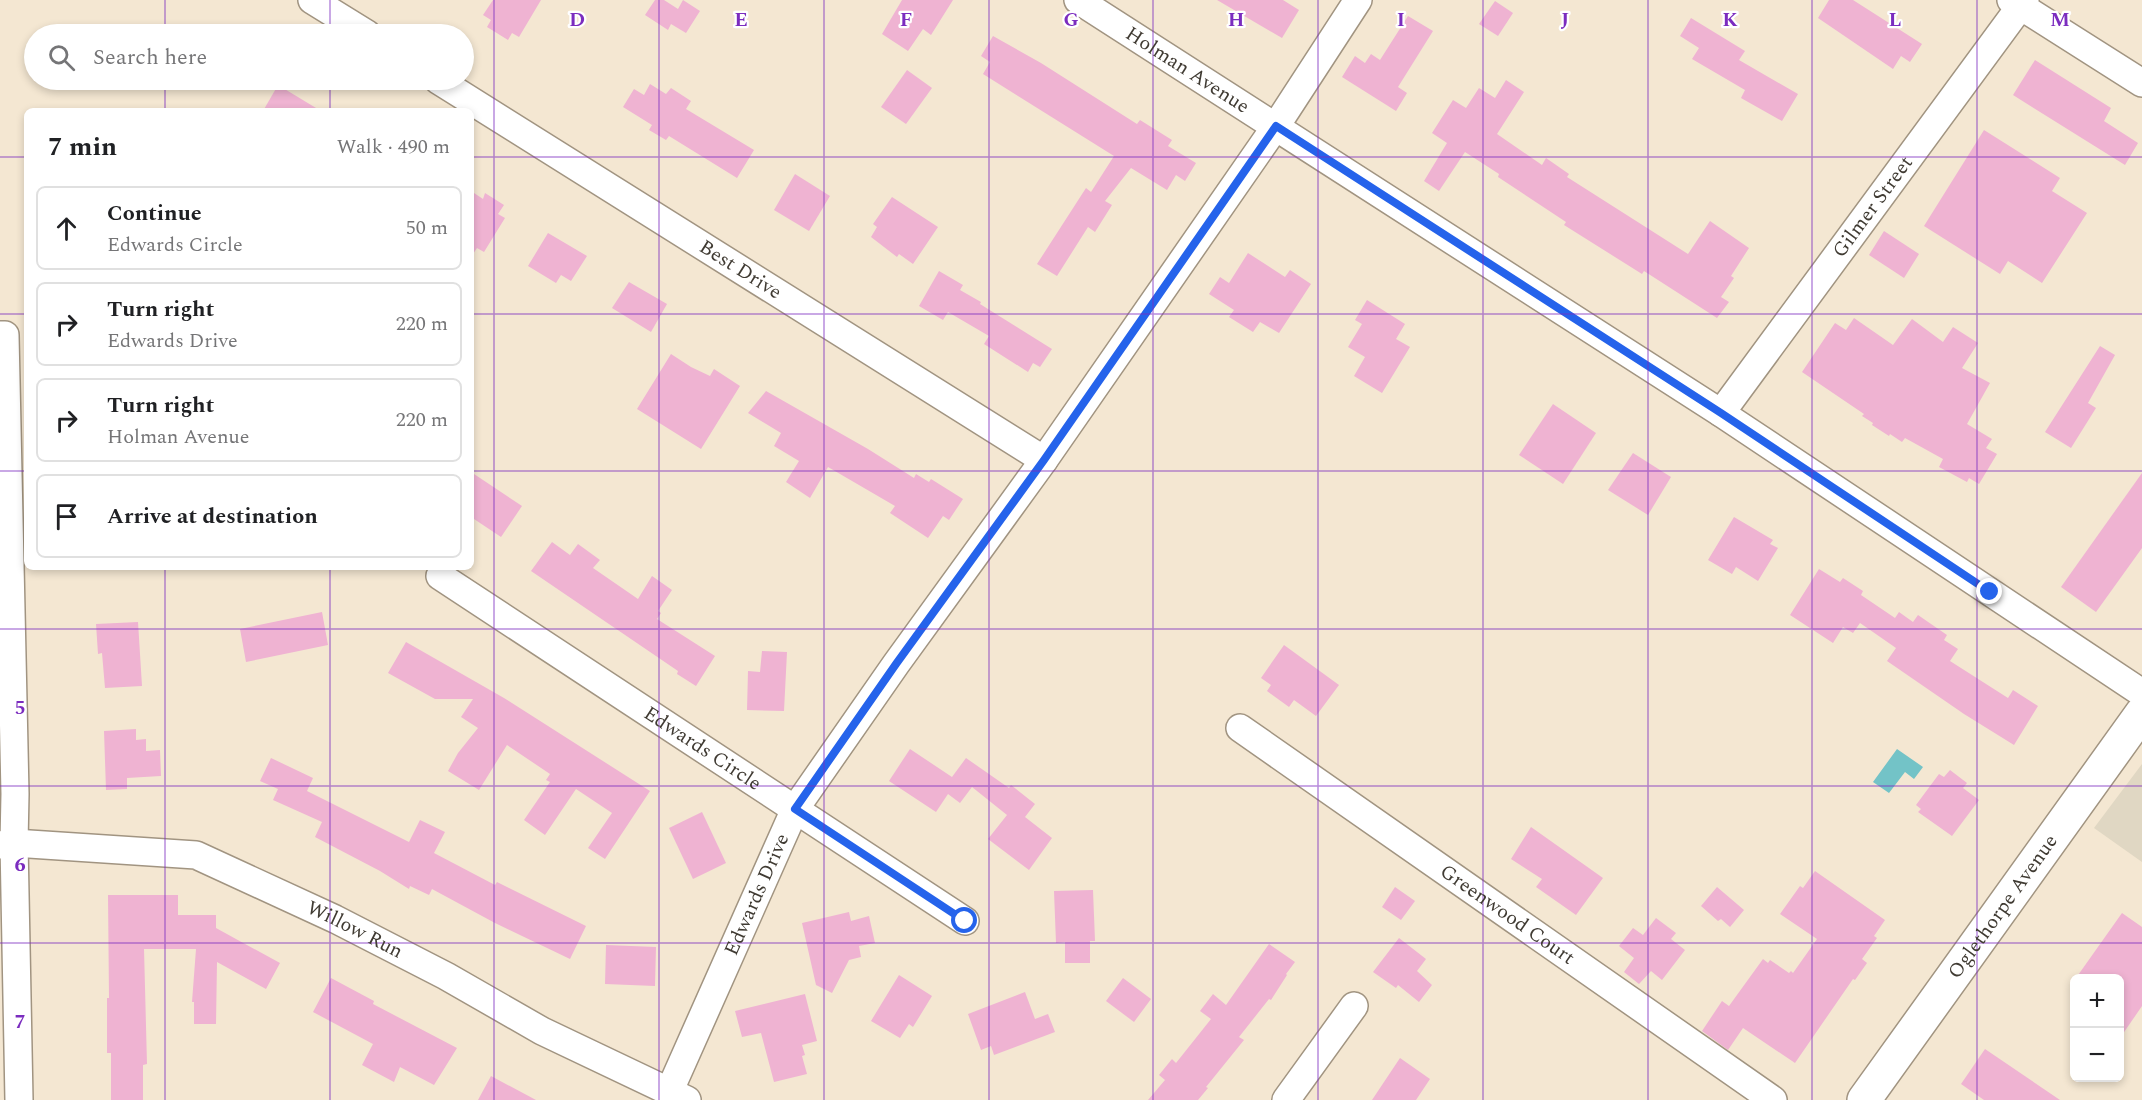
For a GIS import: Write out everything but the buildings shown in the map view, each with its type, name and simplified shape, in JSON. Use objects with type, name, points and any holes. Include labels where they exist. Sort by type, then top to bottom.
[{"type":"main road","name":"Oglethorpe Avenue","points":[[1864,1100],[2142,713]]},
{"type":"street","points":[[312,0],[351,24]]},
{"type":"street","name":"Holman Avenue","points":[[1078,0],[1721,413],[2142,693]]},
{"type":"street","name":"Edwards Drive","points":[[678,1095],[795,809],[896,664],[1044,460],[1276,126],[1358,0]]},
{"type":"street","points":[[2019,2],[2142,83]]},
{"type":"street","name":"Gilmer Street","points":[[1721,413],[2019,2]]},
{"type":"street","name":"Best Drive","points":[[454,90],[1044,460]]},
{"type":"street","points":[[2,335],[15,794],[7,844],[19,1100]]},
{"type":"street","name":"Edwards Circle","points":[[440,576],[965,921]]},
{"type":"street","name":"Greenwood Court","points":[[1240,728],[1773,1100]]},
{"type":"street","name":"Willow Run","points":[[7,844],[196,855],[270,888],[416,960],[542,1031],[678,1095]]},
{"type":"street","points":[[1286,1100],[1354,1006]]},
{"type":"shaded area","points":[[2142,764],[2142,862],[2094,828]]},
{"type":"water","points":[[1897,749],[1923,767],[1914,779],[1905,772],[1889,793],[1873,782]]},
{"type":"route","points":[[965,921],[795,809],[896,664],[1044,460],[1276,126],[1721,413],[1990,592]]}]
